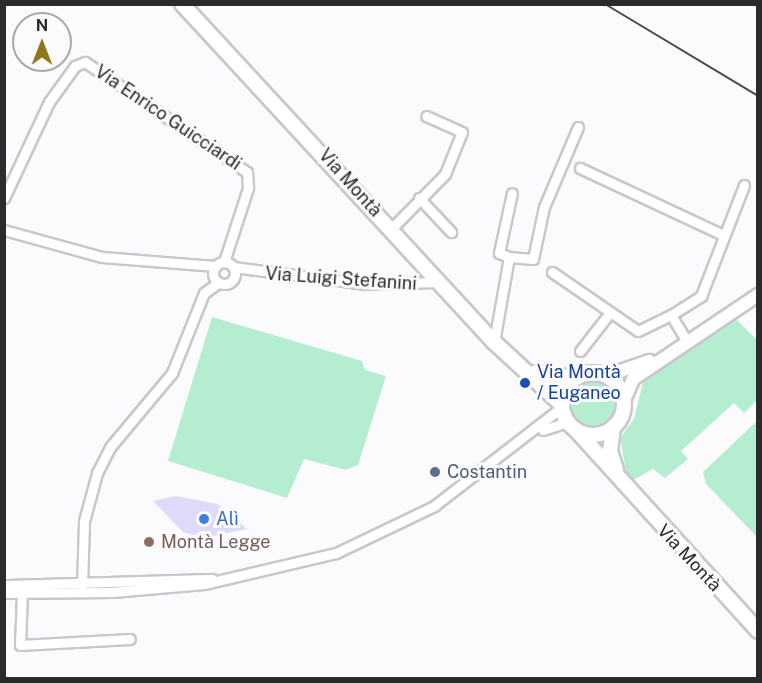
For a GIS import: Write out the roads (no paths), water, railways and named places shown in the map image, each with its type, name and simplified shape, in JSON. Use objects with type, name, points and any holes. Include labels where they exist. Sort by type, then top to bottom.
[{"type":"main road","name":"Via Montà","points":[[182,4],[494,342],[562,406],[572,426],[621,483],[758,631]]},
{"type":"main road","name":"Via Montà","points":[[515,364],[541,376],[576,378],[606,376]]},
{"type":"main road","points":[[606,376],[620,390],[623,403]]},
{"type":"main road","points":[[562,406],[576,378]]},
{"type":"main road","name":"Via Montà","points":[[621,483],[610,451],[613,427],[623,403]]},
{"type":"main road","points":[[572,426],[599,434],[613,427]]},
{"type":"street","name":"Via Enrico Guicciardi","points":[[4,198],[36,126],[71,71],[85,62],[247,172],[248,188],[220,264]]},
{"type":"street","points":[[391,229],[445,174],[462,132],[426,116]]},
{"type":"street","points":[[512,194],[499,253],[510,257],[533,259],[543,207],[578,127]]},
{"type":"street","points":[[580,168],[723,235]]},
{"type":"street","points":[[552,272],[608,315],[644,330],[702,296],[723,235],[744,185]]},
{"type":"street","points":[[419,198],[451,232]]},
{"type":"street","points":[[4,230],[102,257],[196,268],[220,264],[216,280],[204,293],[172,374],[100,466],[85,514],[82,586]]},
{"type":"street","points":[[494,342],[510,257]]},
{"type":"street","name":"Via Luigi Stefanini","points":[[220,264],[237,272],[392,286],[438,282]]},
{"type":"street","points":[[196,268],[216,280]]},
{"type":"street","name":"Via Luigi Stefanini","points":[[216,280],[237,272]]},
{"type":"street","points":[[623,403],[629,383],[666,353],[758,295]]},
{"type":"street","points":[[580,351],[608,315]]},
{"type":"street","points":[[671,315],[686,340]]},
{"type":"street","points":[[606,376],[666,353]]},
{"type":"street","points":[[4,593],[113,592],[212,579],[317,558],[375,537],[434,506],[532,435],[562,406]]},
{"type":"street","points":[[532,435],[572,426]]},
{"type":"street","points":[[4,585],[82,586],[212,579]]},
{"type":"street","points":[[4,585],[22,593]]},
{"type":"street","points":[[22,593],[35,586]]},
{"type":"street","points":[[63,594],[82,586],[113,592]]},
{"type":"street","points":[[22,593],[21,645],[130,639]]},
{"type":"railway","points":[[605,4],[758,96]]},
{"type":"place","name":"Via Montà / Euganeo","points":[[525,383]]},
{"type":"place","name":"Costantin","points":[[435,472]]},
{"type":"place","name":"Alì","points":[[204,519]]},
{"type":"place","name":"Montà Legge","points":[[149,542]]}]
